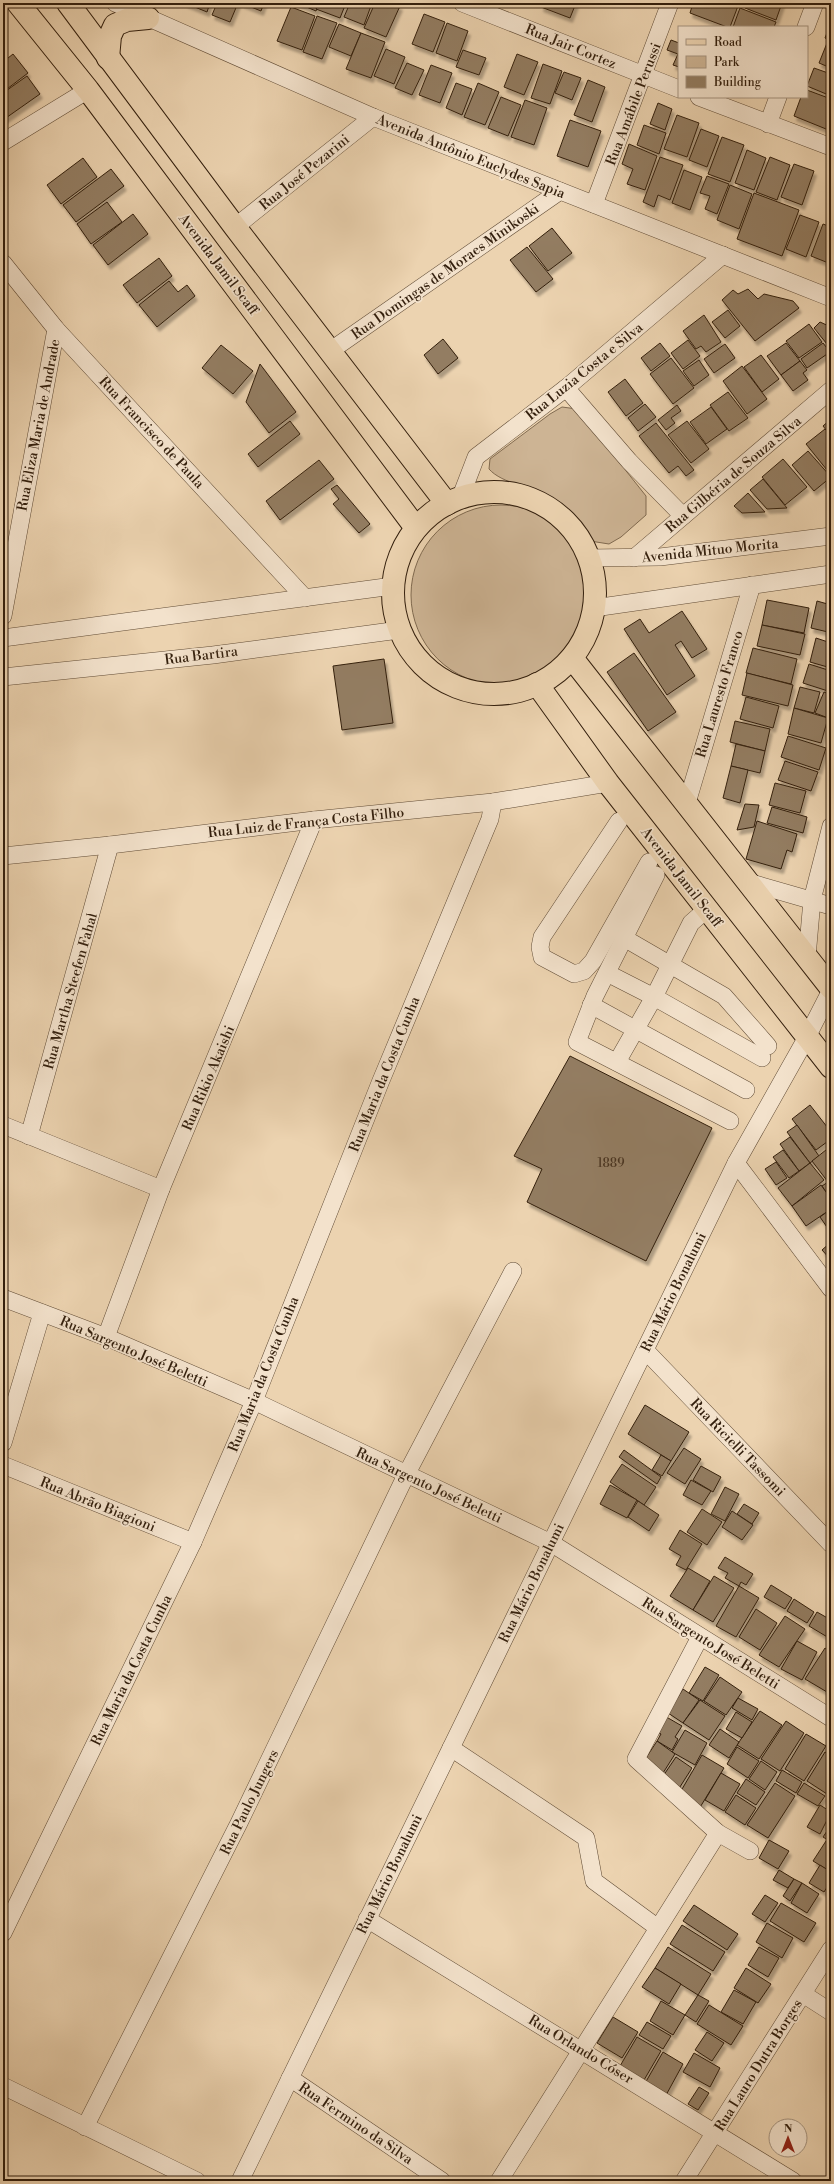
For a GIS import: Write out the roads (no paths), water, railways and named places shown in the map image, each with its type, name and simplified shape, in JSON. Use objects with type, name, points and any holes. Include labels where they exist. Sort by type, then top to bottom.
[{"type":"main road","name":"Avenida Jamil Scaff","points":[[18,3],[88,90],[416,528]]},
{"type":"main road","points":[[68,3],[235,227],[330,351],[454,500]]},
{"type":"main road","points":[[108,58],[110,36],[115,25],[127,20],[148,18]]},
{"type":"main road","points":[[479,493],[514,494],[546,506],[572,528],[589,558],[595,582],[594,608],[586,634],[572,658],[556,673],[538,684],[505,693],[472,692],[442,680],[436,675],[416,658],[399,630],[394,608],[393,586],[400,555],[416,528],[430,514],[454,500],[479,493]]},
{"type":"main road","points":[[572,658],[687,803],[831,989]]},
{"type":"main road","name":"Avenida Jamil Scaff","points":[[538,684],[608,783],[831,1067]]},
{"type":"street","name":"Avenida Antônio Euclydes Sapia","points":[[115,3],[373,117],[831,298]]},
{"type":"street","name":"Rua Jair Cortez","points":[[462,3],[678,89]]},
{"type":"street","name":"Rua Amábile Perussi","points":[[594,204],[644,76],[670,3]]},
{"type":"street","points":[[806,26],[815,3]]},
{"type":"street","points":[[3,142],[88,90]]},
{"type":"street","points":[[702,98],[831,147]]},
{"type":"street","points":[[768,124],[778,98]]},
{"type":"street","name":"Rua José Pezarini","points":[[235,227],[373,117]]},
{"type":"street","name":"Rua Domingas de Moraes Minikoski","points":[[330,351],[560,191]]},
{"type":"street","name":"Rua Luzia Costa e Silva","points":[[454,500],[476,457],[566,388],[723,256]]},
{"type":"street","name":"Rua Francisco de Paula","points":[[3,264],[56,329],[305,598]]},
{"type":"street","name":"Rua Eliza Maria de Andrade","points":[[3,616],[56,329]]},
{"type":"street","points":[[566,388],[629,461],[683,516]]},
{"type":"street","name":"Rua Gilbéria de Souza Silva","points":[[634,558],[831,390]]},
{"type":"street","name":"Avenida Mituo Morita","points":[[589,558],[660,557],[831,536]]},
{"type":"street","points":[[594,608],[831,574]]},
{"type":"street","name":"Rua Lauresto Franco","points":[[687,803],[752,585]]},
{"type":"street","points":[[3,638],[393,586]]},
{"type":"street","name":"Rua Bartira","points":[[3,677],[213,655],[399,630]]},
{"type":"street","name":"Rua Luiz de França Costa Filho","points":[[3,856],[110,845],[314,820],[493,802],[608,783]]},
{"type":"street","name":"Rua Maria da Costa Cunha","points":[[3,1933],[193,1542],[254,1401],[380,1082],[490,819],[493,802]]},
{"type":"street","name":"Rua Rikio Akaishi","points":[[106,1337],[162,1189],[314,820]]},
{"type":"street","points":[[619,821],[542,937],[540,947],[542,957],[574,974],[584,971],[593,961],[652,869],[624,938],[591,1005],[577,1042],[730,1121]]},
{"type":"street","points":[[807,957],[812,900],[831,826]]},
{"type":"street","name":"Rua Martha Steefen Fahal","points":[[29,1136],[110,845]]},
{"type":"street","points":[[748,882],[831,906]]},
{"type":"street","points":[[617,1062],[654,997],[692,923],[707,909]]},
{"type":"street","points":[[607,973],[765,1052],[724,996],[624,938]]},
{"type":"street","name":"Rua Mário Bonalumi","points":[[240,2181],[736,1163],[807,1037],[831,989]]},
{"type":"street","points":[[591,1005],[746,1090]]},
{"type":"street","points":[[3,1125],[162,1189]]},
{"type":"street","points":[[736,1163],[831,1289]]},
{"type":"street","name":"Rua Paulo Jungers","points":[[86,2127],[239,1823],[406,1475],[513,1271]]},
{"type":"street","name":"Rua Sargento José Beletti","points":[[3,1298],[106,1337],[254,1401],[550,1543],[831,1718]]},
{"type":"street","points":[[3,1443],[42,1313]]},
{"type":"street","name":"Rua Ricielli Tassomi","points":[[645,1350],[831,1544]]},
{"type":"street","name":"Rua Abrão Biagioni","points":[[3,1465],[193,1542]]},
{"type":"street","points":[[700,1637],[636,1759],[718,1833],[750,1851]]},
{"type":"street","points":[[451,1748],[586,1838],[594,1881],[658,1928]]},
{"type":"street","points":[[500,2181],[718,1833]]},
{"type":"street","name":"Rua Orlando Cóser","points":[[367,1919],[716,2132],[793,2181]]},
{"type":"street","name":"Rua Lauro Dutra Borges","points":[[684,2181],[831,1949]]},
{"type":"street","points":[[803,1994],[831,2012]]},
{"type":"street","name":"Rua Fermino da Silva","points":[[290,2078],[442,2181]]},
{"type":"street","points":[[3,2086],[197,2181]]}]
